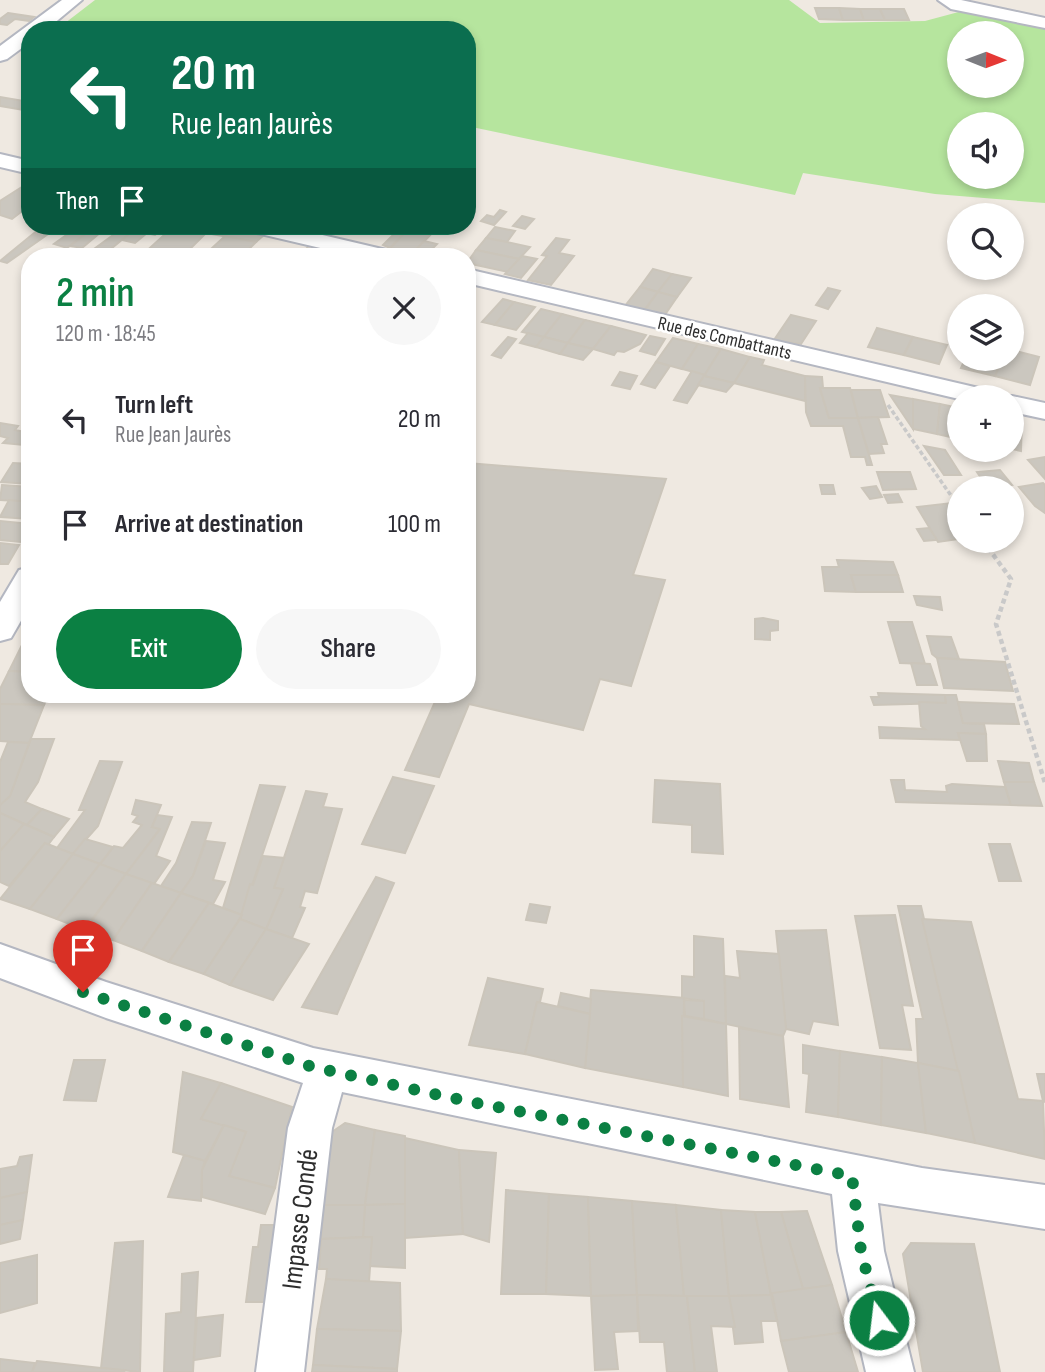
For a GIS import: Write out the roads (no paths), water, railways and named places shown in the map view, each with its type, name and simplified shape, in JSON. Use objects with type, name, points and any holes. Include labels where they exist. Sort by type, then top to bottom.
[{"type":"street","points":[[45,21],[73,0]]},
{"type":"street","points":[[947,0],[957,5],[1045,23]]},
{"type":"street","points":[[0,55],[21,39]]},
{"type":"street","points":[[0,160],[21,166]]},
{"type":"street","points":[[270,235],[281,242],[323,248]]},
{"type":"street","name":"Rue des Combattants","points":[[476,278],[947,389]]},
{"type":"street","points":[[1024,407],[1045,411]]},
{"type":"street","points":[[0,630],[21,593]]},
{"type":"street","points":[[0,961],[106,1000],[331,1070],[466,1101],[852,1176],[955,1195],[1045,1207]]},
{"type":"street","name":"Impasse Condé","points":[[280,1372],[310,1128],[318,1095],[331,1070]]},
{"type":"street","points":[[852,1176],[861,1251],[890,1372]]}]
